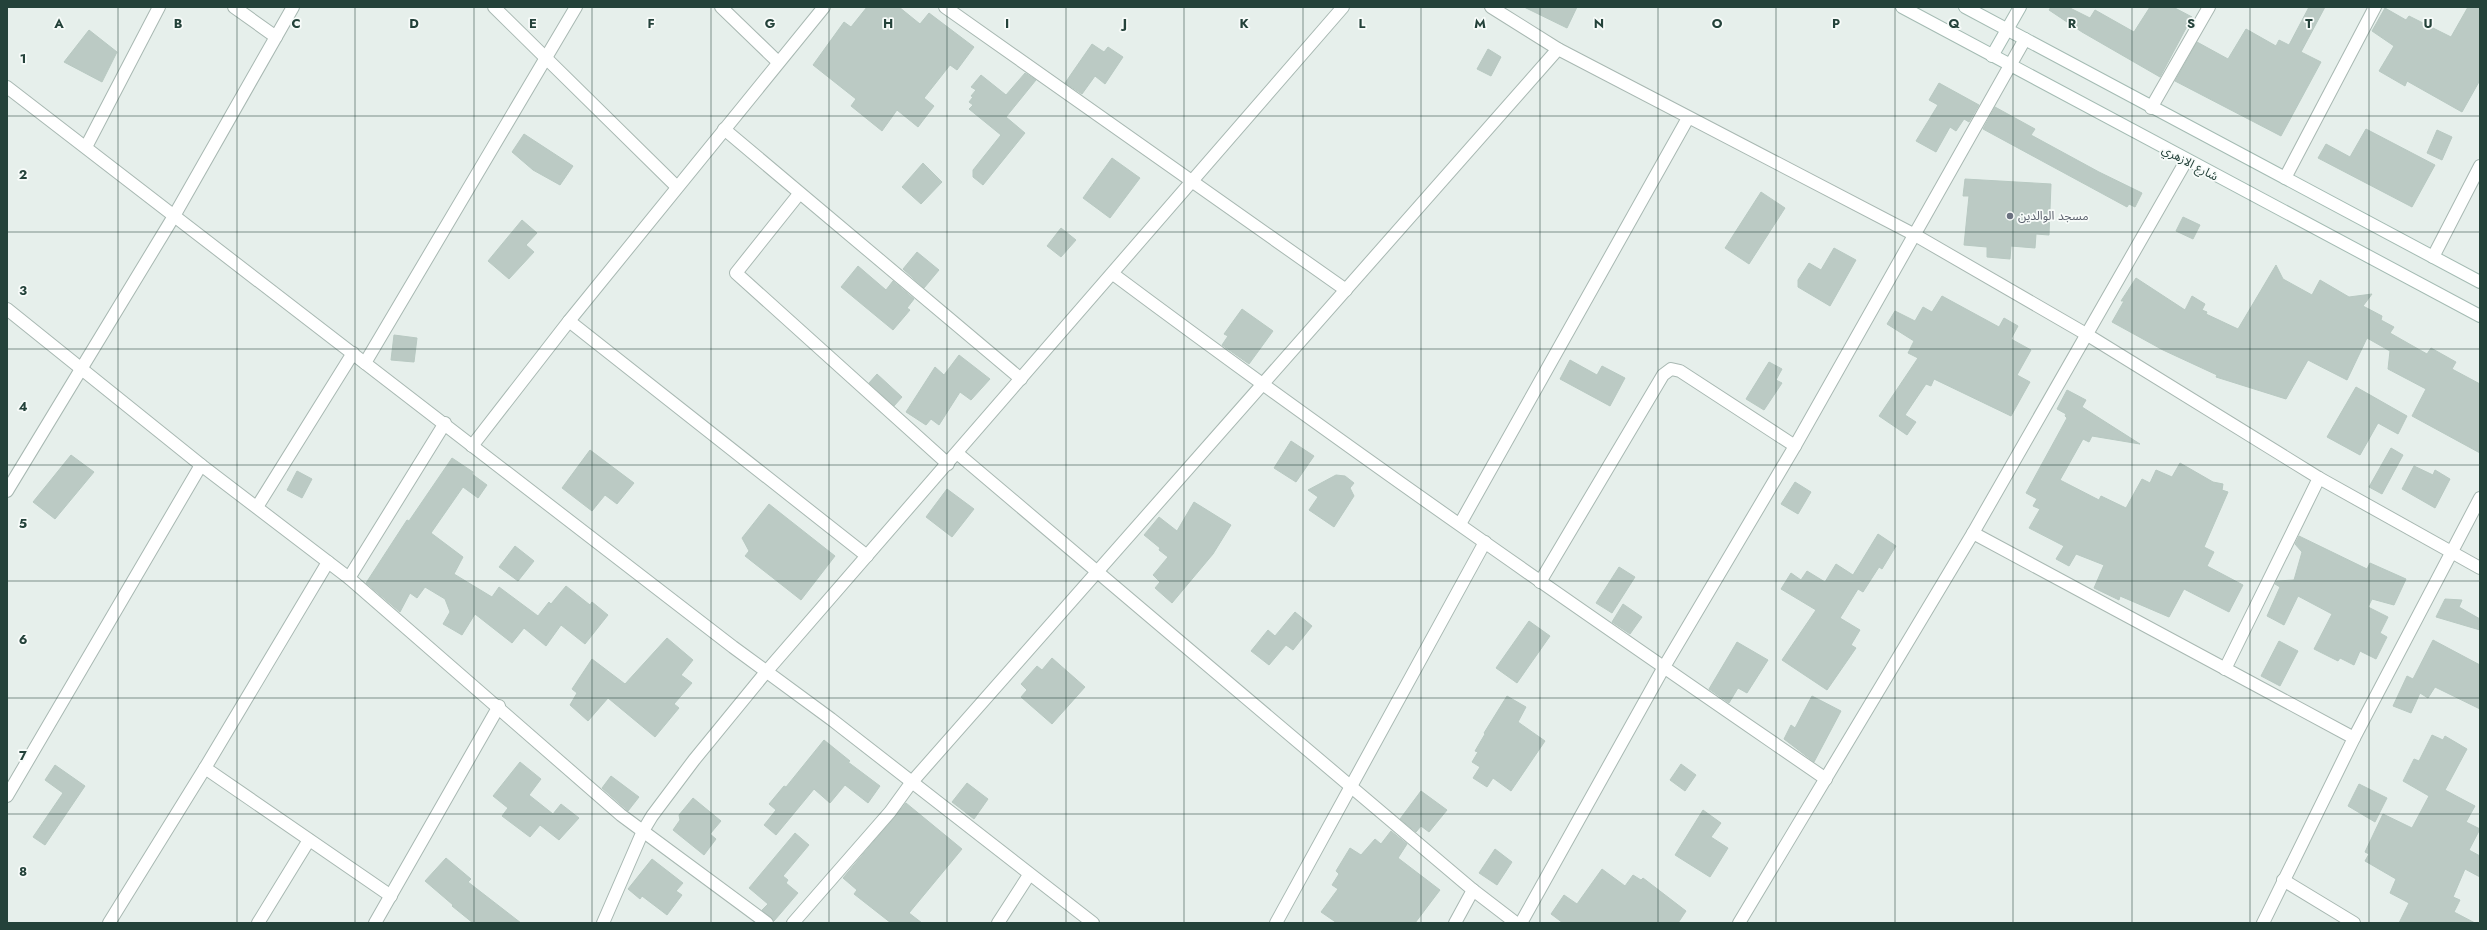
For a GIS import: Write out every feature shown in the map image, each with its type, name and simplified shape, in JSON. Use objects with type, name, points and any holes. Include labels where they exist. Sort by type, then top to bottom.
[{"type":"street","points":[[86,147],[159,7]]},
{"type":"street","points":[[234,7],[276,37]]},
{"type":"street","points":[[7,491],[174,216],[293,7]]},
{"type":"street","points":[[494,7],[677,187]]},
{"type":"street","points":[[365,363],[576,7]]},
{"type":"street","points":[[721,7],[778,62]]},
{"type":"street","points":[[472,446],[569,320],[824,7]]},
{"type":"street","points":[[945,7],[1192,183],[1346,290]]},
{"type":"street","points":[[603,923],[643,831],[658,806],[694,760],[766,672],[1192,183],[1343,7]]},
{"type":"street","points":[[1491,7],[1558,49],[1915,235],[2086,334],[2319,478],[2480,568]]},
{"type":"street","name":"شارع الازهري","points":[[1902,7],[2186,161],[2480,316]]},
{"type":"street","points":[[1965,7],[2151,108],[2286,178],[2480,282]]},
{"type":"street","points":[[1992,56],[2020,7]]},
{"type":"street","points":[[2151,108],[2209,7]]},
{"type":"street","points":[[2286,178],[2375,7]]},
{"type":"street","points":[[1521,923],[1664,667],[1795,446],[1915,235],[2008,65],[2025,39]]},
{"type":"street","points":[[793,923],[890,812],[911,783],[1261,384],[1346,290],[1558,49]]},
{"type":"street","points":[[7,87],[445,423],[472,446],[766,672],[831,718],[911,783],[1093,923]]},
{"type":"street","points":[[1460,524],[1688,118]]},
{"type":"street","points":[[724,129],[799,194],[1020,379]]},
{"type":"street","points":[[1739,923],[1973,533],[2186,161]]},
{"type":"street","points":[[2433,257],[2480,166]]},
{"type":"street","points":[[799,194],[736,273],[948,464]]},
{"type":"street","points":[[1113,274],[1261,384],[1540,582],[1826,779]]},
{"type":"street","points":[[7,309],[201,465],[349,578],[499,706],[621,815],[768,923]]},
{"type":"street","points":[[569,320],[868,556]]},
{"type":"street","points":[[257,507],[352,353]]},
{"type":"street","points":[[1540,582],[1663,375],[1671,369],[1680,371],[1795,446]]},
{"type":"street","points":[[349,578],[445,423]]},
{"type":"street","points":[[957,453],[1473,890],[1516,923]]},
{"type":"street","points":[[7,796],[201,465]]},
{"type":"street","points":[[2225,669],[2319,478]]},
{"type":"street","points":[[2263,923],[2354,738],[2480,498]]},
{"type":"street","points":[[1973,533],[2354,738]]},
{"type":"street","points":[[1276,923],[1352,788],[1485,542]]},
{"type":"street","points":[[109,923],[205,768],[328,562]]},
{"type":"street","points":[[376,923],[499,706]]},
{"type":"street","points":[[205,768],[391,896]]},
{"type":"street","points":[[258,923],[309,840]]},
{"type":"street","points":[[998,923],[1029,875]]},
{"type":"street","points":[[2283,880],[2354,923]]},
{"type":"street","points":[[1455,923],[1473,890]]},
{"type":"building","points":[[867,7],[899,7],[920,24],[929,13],[974,47],[957,70],[950,65],[924,98],[934,106],[918,127],[897,110],[882,131],[851,106],[856,99],[813,65],[844,22],[851,27]]},
{"type":"building","points":[[1524,7],[1577,7],[1567,28]]},
{"type":"building","points":[[2051,7],[2068,7],[2090,18],[2095,10],[2134,32],[2150,7],[2173,7],[2192,17],[2160,77],[2082,32],[2049,10]]},
{"type":"building","points":[[2309,7],[2325,7],[2301,52],[2321,62],[2281,136],[2175,81],[2197,42],[2228,59],[2246,29],[2276,46],[2279,40],[2289,45]]},
{"type":"building","points":[[2468,7],[2480,7],[2480,80],[2462,112],[2407,81],[2405,86],[2379,71],[2394,46],[2372,31],[2385,8],[2406,20],[2409,16],[2451,37]]},
{"type":"building","points":[[89,30],[117,52],[102,82],[64,62]]},
{"type":"building","points":[[1092,44],[1104,52],[1108,47],[1123,57],[1105,84],[1095,76],[1082,94],[1065,83]]},
{"type":"building","points":[[1488,49],[1501,57],[1491,76],[1477,69]]},
{"type":"building","points":[[1025,73],[1036,80],[1006,117],[1025,133],[983,185],[973,177],[973,170],[1001,135],[969,109],[973,105],[969,102],[973,97],[971,96],[976,90],[971,87],[981,75],[1006,95]]},
{"type":"building","points":[[1939,83],[1979,105],[1969,122],[1964,119],[1956,131],[1950,127],[1936,152],[1916,141],[1938,105],[1929,100]]},
{"type":"building","points":[[1995,107],[2035,129],[2031,135],[2099,172],[2142,193],[2135,207],[2129,204],[2127,207],[1983,129]]},
{"type":"building","points":[[2366,129],[2435,165],[2412,207],[2318,158],[2326,144],[2350,157]]},
{"type":"building","points":[[2437,130],[2452,137],[2442,160],[2427,153]]},
{"type":"building","points":[[524,134],[573,166],[560,185],[533,170],[512,152]]},
{"type":"building","points":[[1112,158],[1140,178],[1110,218],[1083,198]]},
{"type":"building","points":[[923,163],[942,182],[921,204],[902,187]]},
{"type":"building","points":[[1965,179],[2051,184],[2049,235],[2036,234],[2035,248],[2011,246],[2010,259],[1987,257],[1987,247],[1964,245],[1969,196],[1963,196]]},
{"type":"building","points":[[1761,192],[1785,208],[1749,264],[1725,248]]},
{"type":"building","points":[[2183,217],[2200,225],[2193,239],[2176,231]]},
{"type":"building","points":[[522,220],[537,233],[526,245],[534,252],[509,279],[488,261]]},
{"type":"building","points":[[1061,228],[1076,240],[1061,257],[1047,246]]},
{"type":"building","points":[[1834,248],[1856,260],[1830,306],[1798,287],[1798,280],[1809,263],[1821,270]]},
{"type":"building","points":[[917,252],[939,270],[924,288],[903,269]]},
{"type":"building","points":[[2276,265],[2283,279],[2312,295],[2320,280],[2349,297],[2372,294],[2363,306],[2382,316],[2381,320],[2394,327],[2390,333],[2427,354],[2431,348],[2456,362],[2452,369],[2480,384],[2480,453],[2412,416],[2426,389],[2388,369],[2390,351],[2367,338],[2347,380],[2308,360],[2286,399],[2216,377],[2217,375],[2163,350],[2112,322],[2124,301],[2121,301],[2136,278],[2185,310],[2192,296],[2205,304],[2202,310],[2207,312],[2206,314],[2238,329]]},
{"type":"building","points":[[858,266],[886,290],[893,281],[914,299],[907,308],[910,310],[893,330],[841,287]]},
{"type":"building","points":[[1942,296],[1999,327],[2004,318],[2018,326],[2011,339],[2031,350],[2017,375],[2030,382],[2011,416],[1934,379],[1931,386],[1926,384],[1905,415],[1916,422],[1907,435],[1879,416],[1918,358],[1908,353],[1914,341],[1887,324],[1895,311],[1915,321],[1923,307],[1932,312]]},
{"type":"building","points":[[1242,309],[1273,331],[1249,364],[1222,345],[1228,336],[1224,334]]},
{"type":"building","points":[[394,335],[417,338],[414,362],[391,360]]},
{"type":"building","points":[[959,355],[990,379],[971,400],[960,392],[939,425],[931,419],[926,425],[906,412],[935,367],[944,375]]},
{"type":"building","points":[[1570,360],[1597,375],[1602,366],[1625,378],[1610,406],[1560,379]]},
{"type":"building","points":[[1769,362],[1782,369],[1776,380],[1782,383],[1764,410],[1746,399]]},
{"type":"building","points":[[877,374],[902,397],[894,406],[869,383]]},
{"type":"building","points":[[2356,387],[2407,416],[2398,434],[2378,423],[2360,455],[2327,437]]},
{"type":"building","points":[[2067,390],[2086,400],[2082,407],[2140,444],[2092,436],[2089,442],[2083,439],[2060,480],[2099,500],[2101,496],[2126,508],[2142,479],[2150,483],[2156,470],[2172,477],[2180,463],[2213,482],[2223,484],[2222,490],[2228,492],[2204,547],[2214,552],[2207,566],[2243,585],[2229,612],[2184,589],[2169,617],[2120,596],[2119,600],[2094,588],[2104,565],[2076,554],[2069,566],[2056,559],[2064,546],[2029,528],[2040,509],[2033,506],[2037,499],[2026,493],[2067,418],[2065,416],[2066,414],[2057,409]]},
{"type":"building","points":[[1291,441],[1314,456],[1296,482],[1274,468]]},
{"type":"building","points":[[2391,448],[2403,455],[2382,494],[2369,487]]},
{"type":"building","points":[[590,450],[634,483],[617,504],[605,495],[592,511],[562,488]]},
{"type":"building","points":[[71,455],[94,472],[55,519],[33,502]]},
{"type":"building","points":[[452,458],[473,472],[472,474],[487,485],[478,498],[463,487],[431,533],[463,557],[454,574],[492,597],[499,587],[538,616],[549,602],[551,604],[566,586],[590,605],[592,602],[608,615],[585,644],[561,625],[546,646],[524,628],[512,643],[475,614],[462,635],[443,624],[450,612],[445,599],[425,587],[417,598],[410,593],[400,612],[366,583],[407,520],[409,521]]},
{"type":"building","points":[[2414,466],[2433,475],[2435,470],[2450,479],[2435,508],[2402,489]]},
{"type":"building","points":[[297,471],[312,479],[302,498],[287,490]]},
{"type":"building","points":[[1336,475],[1345,476],[1354,483],[1350,488],[1354,496],[1334,527],[1309,510],[1318,497],[1308,490]]},
{"type":"building","points":[[1795,482],[1811,492],[1798,514],[1781,504]]},
{"type":"building","points":[[947,489],[974,509],[952,537],[926,517]]},
{"type":"building","points":[[1194,502],[1231,525],[1213,554],[1172,603],[1155,588],[1160,582],[1153,575],[1168,557],[1159,550],[1160,548],[1144,535],[1159,517],[1177,531]]},
{"type":"building","points":[[769,504],[835,556],[801,600],[745,556],[749,551],[742,538]]},
{"type":"building","points":[[1878,534],[1896,546],[1882,569],[1879,567],[1863,592],[1858,589],[1840,618],[1860,630],[1851,645],[1856,648],[1827,690],[1782,660],[1816,610],[1781,589],[1791,573],[1801,580],[1807,571],[1825,582],[1836,564],[1853,575]]},
{"type":"building","points":[[2299,536],[2367,569],[2370,563],[2406,579],[2394,605],[2372,599],[2368,607],[2388,617],[2380,633],[2387,637],[2376,659],[2360,651],[2354,665],[2340,658],[2338,661],[2314,649],[2332,614],[2298,596],[2284,625],[2267,616],[2280,587],[2275,584],[2277,581],[2294,580],[2302,552],[2295,544]]},
{"type":"building","points":[[515,546],[534,561],[518,581],[499,567]]},
{"type":"building","points":[[1619,567],[1635,577],[1612,613],[1596,603]]},
{"type":"building","points":[[2445,599],[2462,600],[2459,607],[2480,619],[2480,630],[2436,617]]},
{"type":"building","points":[[1623,604],[1642,617],[1630,634],[1612,622]]},
{"type":"building","points":[[1295,612],[1312,626],[1293,650],[1286,645],[1269,665],[1251,651],[1268,630],[1275,636]]},
{"type":"building","points":[[1529,621],[1550,636],[1517,683],[1496,668]]},
{"type":"building","points":[[667,638],[693,660],[681,675],[692,683],[674,704],[679,708],[655,737],[608,698],[588,721],[570,705],[577,693],[572,689],[592,659],[625,684]]},
{"type":"building","points":[[2433,640],[2480,665],[2480,709],[2435,687],[2428,698],[2420,693],[2411,713],[2393,706],[2407,676],[2413,679]]},
{"type":"building","points":[[2279,641],[2298,651],[2280,686],[2261,676]]},
{"type":"building","points":[[1737,642],[1768,660],[1747,693],[1738,688],[1729,703],[1709,689]]},
{"type":"building","points":[[1052,658],[1085,687],[1052,724],[1021,697],[1027,690],[1021,684],[1037,666],[1042,670]]},
{"type":"building","points":[[1507,696],[1526,707],[1518,722],[1545,741],[1511,791],[1493,778],[1487,787],[1473,778],[1480,767],[1472,762],[1478,752],[1475,751],[1485,734],[1484,733]]},
{"type":"building","points":[[1812,696],[1841,711],[1814,762],[1784,739],[1791,725],[1795,728]]},
{"type":"building","points":[[2432,735],[2443,740],[2445,736],[2467,749],[2445,790],[2475,806],[2466,822],[2480,829],[2469,850],[2480,856],[2480,877],[2465,869],[2453,897],[2460,900],[2454,912],[2475,923],[2399,923],[2409,903],[2390,893],[2396,879],[2365,861],[2369,854],[2365,852],[2383,814],[2412,828],[2429,796],[2403,781],[2414,759],[2419,761]]},
{"type":"building","points":[[824,740],[850,761],[848,762],[880,786],[868,803],[845,785],[830,803],[814,789],[776,835],[764,825],[776,810],[769,804],[784,786],[786,787]]},
{"type":"building","points":[[520,762],[541,779],[529,795],[553,814],[561,804],[579,818],[559,840],[540,825],[530,837],[502,816],[508,808],[493,796]]},
{"type":"building","points":[[1681,764],[1696,775],[1685,791],[1670,780]]},
{"type":"building","points":[[55,765],[85,786],[45,845],[33,837],[63,793],[45,780]]},
{"type":"building","points":[[611,776],[639,797],[628,811],[602,788]]},
{"type":"building","points":[[967,783],[988,799],[974,819],[952,802]]},
{"type":"building","points":[[2359,784],[2387,798],[2375,822],[2348,806]]},
{"type":"building","points":[[1421,791],[1447,810],[1429,832],[1421,826],[1416,832],[1400,819]]},
{"type":"building","points":[[693,798],[721,821],[710,834],[716,839],[704,855],[673,830],[680,820],[679,815]]},
{"type":"building","points":[[906,803],[962,849],[909,913],[922,923],[891,923],[854,894],[857,890],[843,878]]},
{"type":"building","points":[[1703,810],[1721,823],[1711,837],[1728,848],[1710,877],[1675,855]]},
{"type":"building","points":[[1391,831],[1407,844],[1398,858],[1440,890],[1415,923],[1337,923],[1321,912],[1338,889],[1332,885],[1339,874],[1336,871],[1350,848],[1361,855],[1375,839],[1381,844]]},
{"type":"building","points":[[795,833],[809,845],[783,876],[788,880],[786,883],[798,893],[774,921],[762,910],[768,904],[749,888]]},
{"type":"building","points":[[1495,849],[1512,862],[1497,885],[1479,873]]},
{"type":"building","points":[[446,858],[471,879],[468,882],[521,923],[473,923],[452,906],[453,905],[425,881]]},
{"type":"building","points":[[652,859],[683,883],[676,891],[682,895],[667,915],[642,896],[640,899],[628,889]]},
{"type":"building","points":[[1602,869],[1625,886],[1633,875],[1641,880],[1643,878],[1686,911],[1678,923],[1563,923],[1551,914],[1564,895],[1577,904]]},
{"type":"place","name":"مسجد الوالدين","points":[[2010,216]]}]
